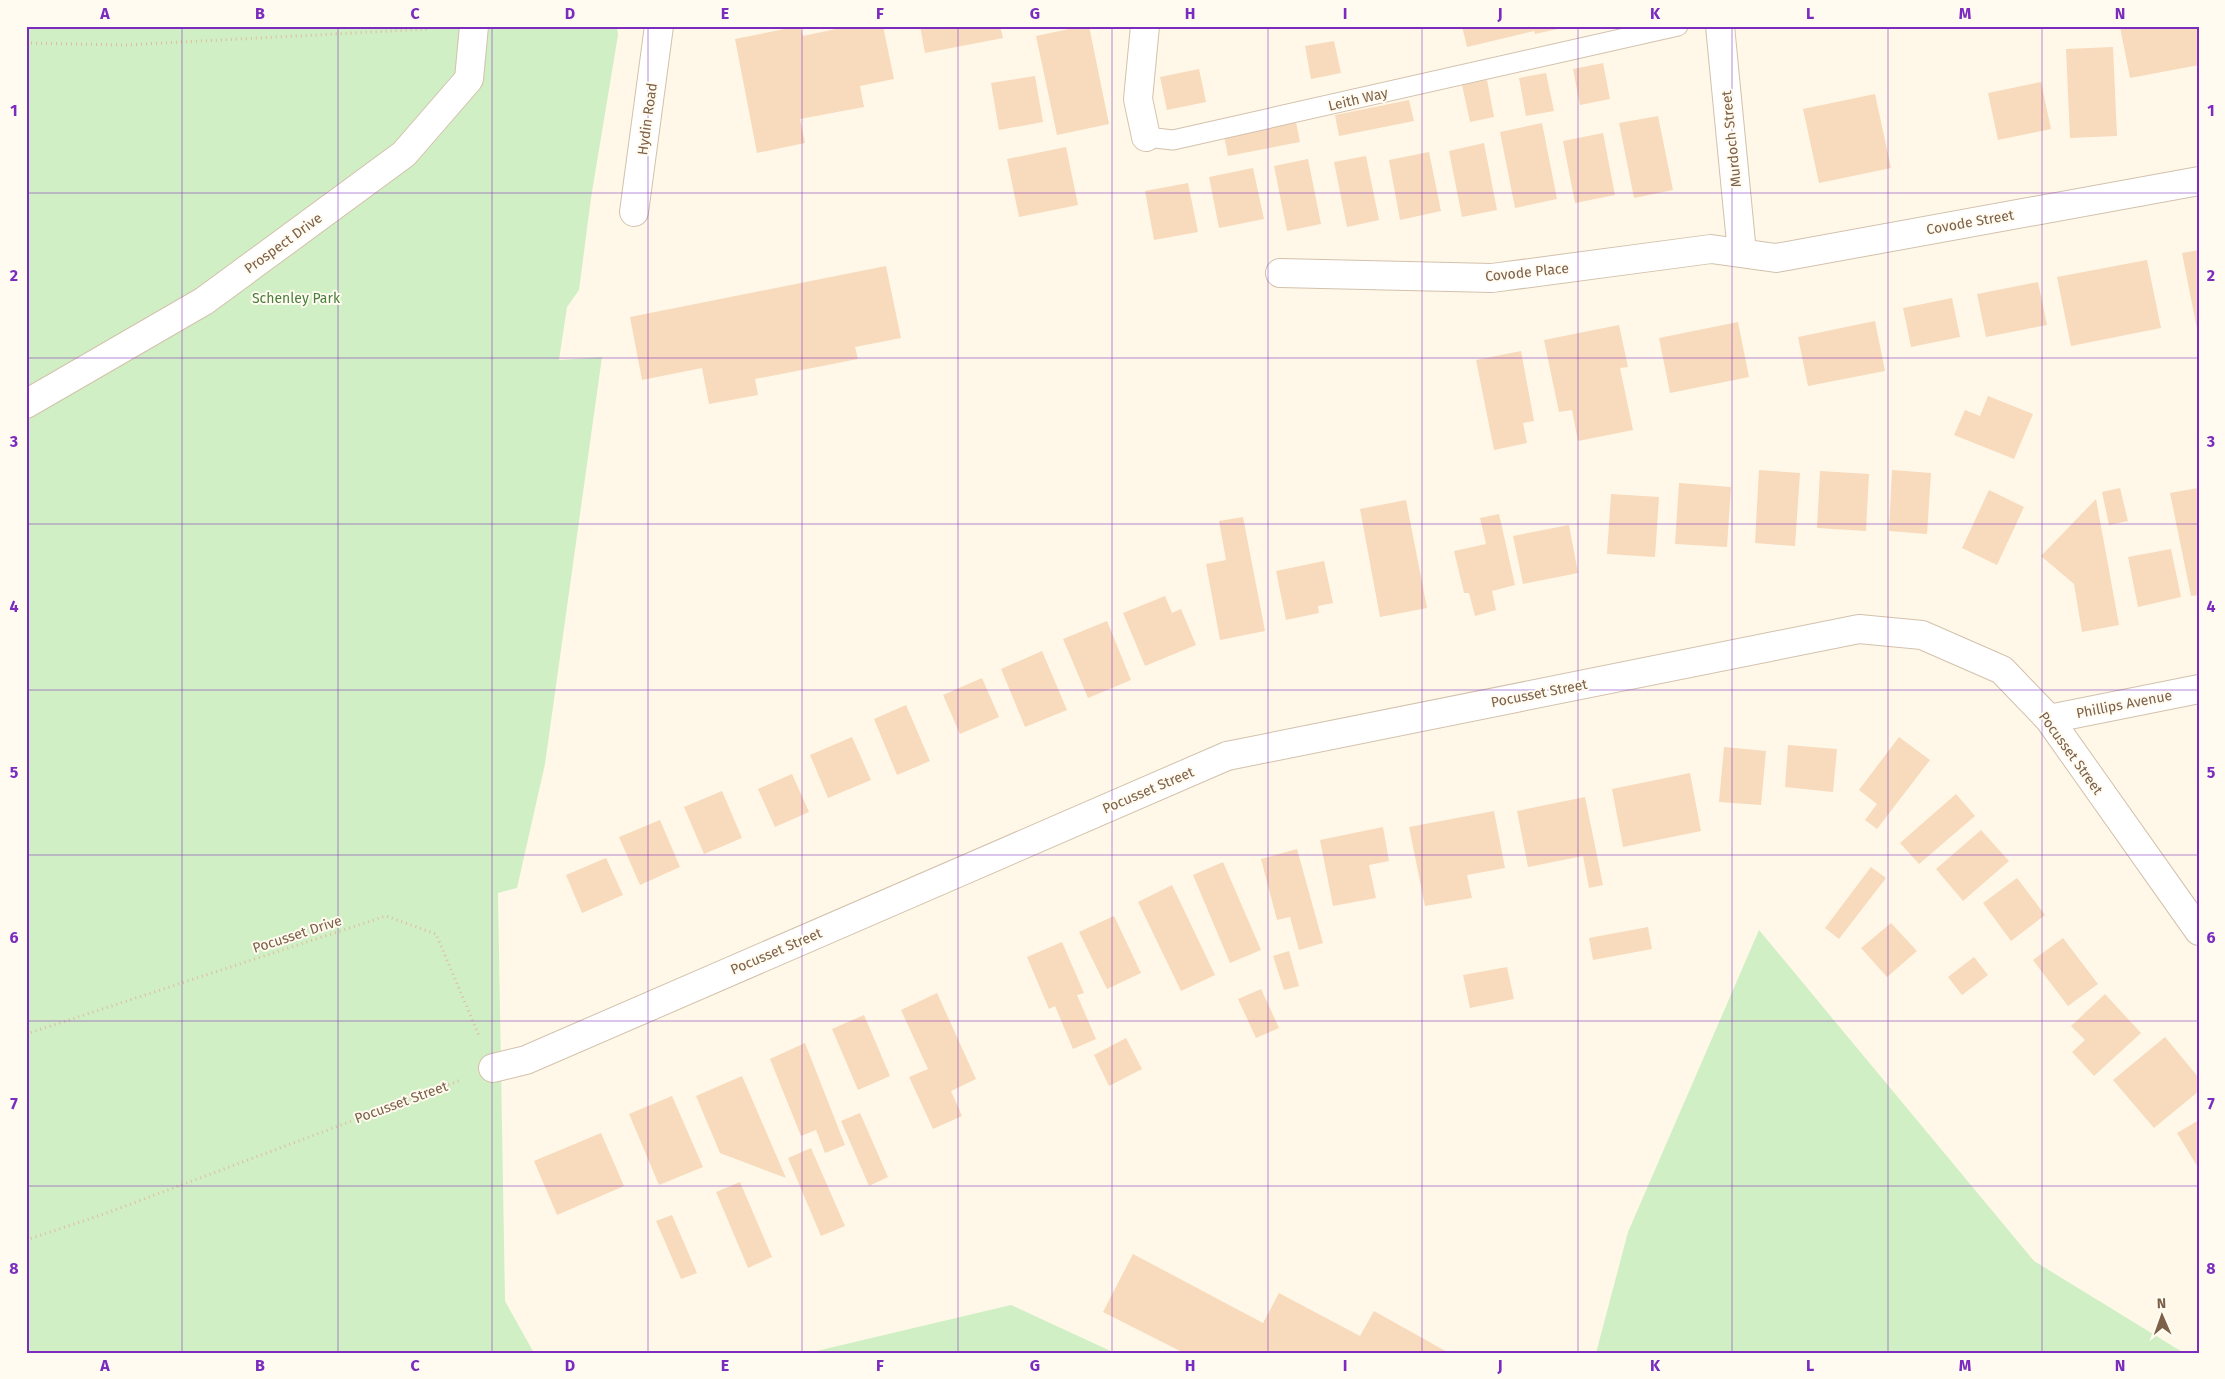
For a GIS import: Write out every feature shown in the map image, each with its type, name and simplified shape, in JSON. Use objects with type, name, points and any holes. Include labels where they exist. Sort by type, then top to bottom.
[{"type":"street","name":"Prospect Drive","points":[[26,404],[204,301],[404,154],[469,79],[474,26]]},
{"type":"street","name":"Hydin Road","points":[[634,212],[659,26]]},
{"type":"street","name":"Leith Way","points":[[1145,26],[1138,99],[1146,137]]},
{"type":"street","name":"Murdoch Street","points":[[1720,26],[1742,252]]},
{"type":"street","name":"Covode Street","points":[[1742,252],[1776,258],[2199,181]]},
{"type":"street","name":"Covode Place","points":[[1280,273],[1492,278],[1712,249],[1742,252]]},
{"type":"street","name":"Pocusset Street","points":[[493,1068],[526,1060],[1227,756],[1859,629],[1922,635],[2002,670],[2049,719],[2199,931]]},
{"type":"street","name":"Phillips Avenue","points":[[2049,719],[2199,689]]},
{"type":"lane","name":"Leith Way","points":[[1146,137],[1173,140],[1678,26]]},
{"type":"path","points":[[26,43],[125,45],[429,29]]},
{"type":"path","name":"Pocusset Drive","points":[[26,1034],[386,916],[436,934],[493,1068]]},
{"type":"path","name":"Pocusset Street","points":[[26,1240],[104,1214],[493,1068]]},
{"type":"green space","name":"Schenley Park","points":[[26,26],[617,26],[618,35],[591,198],[579,290],[567,307],[559,360],[602,357],[545,764],[517,888],[498,893],[505,1301],[534,1353],[26,1353]]},
{"type":"green space","points":[[1759,930],[2034,1261],[2184,1353],[1596,1353],[1628,1232]]},
{"type":"green space","points":[[1011,1305],[1115,1353],[808,1353]]},
{"type":"building","points":[[800,26],[803,36],[850,26],[883,26],[894,79],[860,86],[864,107],[800,119],[805,143],[757,153],[735,39]]},
{"type":"building","points":[[920,26],[1000,26],[1003,38],[925,53]]},
{"type":"building","points":[[1089,26],[1109,124],[1057,135],[1036,36]]},
{"type":"building","points":[[1462,26],[1567,27],[1535,34],[1534,31],[1467,47]]},
{"type":"building","points":[[2199,26],[2199,65],[2130,78],[2120,27]]},
{"type":"building","points":[[1334,41],[1341,73],[1311,79],[1305,46]]},
{"type":"building","points":[[2113,47],[2117,136],[2070,138],[2066,49]]},
{"type":"building","points":[[1603,63],[1610,99],[1580,105],[1573,69]]},
{"type":"building","points":[[1199,69],[1206,102],[1167,110],[1160,77]]},
{"type":"building","points":[[1546,73],[1554,111],[1526,116],[1519,78]]},
{"type":"building","points":[[1035,76],[1043,122],[999,130],[991,83]]},
{"type":"building","points":[[1487,80],[1494,117],[1470,122],[1462,85]]},
{"type":"building","points":[[2041,82],[2051,129],[1998,140],[1988,93]]},
{"type":"building","points":[[1875,94],[1891,168],[1819,183],[1803,109]]},
{"type":"building","points":[[1409,100],[1414,121],[1339,136],[1335,115]]},
{"type":"building","points":[[1658,116],[1673,190],[1634,198],[1619,123]]},
{"type":"building","points":[[1296,122],[1300,142],[1228,156],[1224,136]]},
{"type":"building","points":[[1542,123],[1557,199],[1515,208],[1500,132]]},
{"type":"building","points":[[1603,133],[1615,195],[1575,203],[1563,141]]},
{"type":"building","points":[[1484,143],[1497,210],[1462,217],[1449,151]]},
{"type":"building","points":[[1066,147],[1078,205],[1019,217],[1007,159]]},
{"type":"building","points":[[1429,152],[1441,211],[1400,220],[1389,160]]},
{"type":"building","points":[[1366,156],[1379,220],[1347,227],[1334,162]]},
{"type":"building","points":[[1308,159],[1321,224],[1287,231],[1274,166]]},
{"type":"building","points":[[1253,168],[1264,219],[1219,228],[1209,177]]},
{"type":"building","points":[[1188,183],[1198,232],[1154,240],[1145,191]]},
{"type":"building","points":[[2199,250],[2199,333],[2198,334],[2182,253]]},
{"type":"building","points":[[2147,260],[2161,328],[2071,346],[2057,277]]},
{"type":"building","points":[[886,266],[901,338],[855,347],[858,359],[755,379],[758,395],[709,404],[702,368],[642,380],[630,317]]},
{"type":"building","points":[[2038,282],[2047,325],[1986,337],[1977,294]]},
{"type":"building","points":[[1952,298],[1960,337],[1911,347],[1903,308]]},
{"type":"building","points":[[1875,321],[1885,371],[1808,386],[1798,337]]},
{"type":"building","points":[[1738,322],[1749,377],[1670,393],[1659,338]]},
{"type":"building","points":[[1619,325],[1628,367],[1620,368],[1633,430],[1578,441],[1572,410],[1559,412],[1544,340]]},
{"type":"building","points":[[1521,351],[1534,421],[1523,423],[1527,443],[1494,450],[1476,360]]},
{"type":"building","points":[[1988,396],[2033,414],[2014,459],[1954,435],[1965,410],[1980,416]]},
{"type":"building","points":[[1759,470],[1800,473],[1795,546],[1755,543]]},
{"type":"building","points":[[1892,470],[1931,473],[1927,534],[1889,531]]},
{"type":"building","points":[[1820,471],[1869,474],[1866,531],[1817,528]]},
{"type":"building","points":[[1679,483],[1731,487],[1727,547],[1675,544]]},
{"type":"building","points":[[2120,488],[2128,521],[2109,525],[2102,492]]},
{"type":"building","points":[[2198,488],[2199,595],[2191,596],[2170,493]]},
{"type":"building","points":[[1989,490],[2024,507],[1997,565],[1962,548]]},
{"type":"building","points":[[1611,494],[1659,497],[1655,557],[1607,554]]},
{"type":"building","points":[[2096,499],[2119,625],[2082,632],[2074,584],[2041,556]]},
{"type":"building","points":[[1406,500],[1427,608],[1380,617],[1360,509]]},
{"type":"building","points":[[1499,514],[1515,585],[1492,591],[1496,610],[1475,616],[1469,593],[1464,593],[1454,551],[1486,544],[1480,518]]},
{"type":"building","points":[[1243,517],[1265,631],[1220,640],[1206,564],[1226,560],[1219,521]]},
{"type":"building","points":[[1569,525],[1578,573],[1523,584],[1513,536]]},
{"type":"building","points":[[2171,549],[2181,597],[2138,607],[2128,557]]},
{"type":"building","points":[[1324,561],[1333,603],[1318,606],[1319,613],[1286,620],[1276,571]]},
{"type":"building","points":[[1165,596],[1172,613],[1181,609],[1196,645],[1145,666],[1123,613]]},
{"type":"building","points":[[1107,621],[1131,680],[1088,698],[1063,639]]},
{"type":"building","points":[[1042,651],[1067,710],[1025,727],[1001,669]]},
{"type":"building","points":[[982,678],[999,717],[960,734],[943,695]]},
{"type":"building","points":[[906,705],[930,761],[897,775],[874,719]]},
{"type":"building","points":[[852,737],[871,780],[828,798],[810,755]]},
{"type":"building","points":[[1899,737],[1930,760],[1877,829],[1865,820],[1877,804],[1859,790]]},
{"type":"building","points":[[1788,745],[1837,749],[1833,792],[1785,787]]},
{"type":"building","points":[[1724,747],[1766,751],[1761,805],[1719,802]]},
{"type":"building","points":[[1690,773],[1701,831],[1623,847],[1612,789]]},
{"type":"building","points":[[792,774],[809,812],[775,827],[758,789]]},
{"type":"building","points":[[722,791],[742,838],[704,854],[684,807]]},
{"type":"building","points":[[1956,794],[1975,816],[1919,864],[1900,843]]},
{"type":"building","points":[[1585,797],[1603,885],[1589,888],[1583,856],[1528,867],[1517,811]]},
{"type":"building","points":[[1494,811],[1505,868],[1467,875],[1472,898],[1425,906],[1409,827]]},
{"type":"building","points":[[660,820],[680,867],[640,885],[619,837]]},
{"type":"building","points":[[1383,827],[1389,861],[1369,865],[1376,898],[1333,906],[1320,840]]},
{"type":"building","points":[[1981,830],[2009,861],[1963,901],[1936,869]]},
{"type":"building","points":[[1297,849],[1323,943],[1299,950],[1290,917],[1277,920],[1261,859]]},
{"type":"building","points":[[606,858],[623,895],[582,913],[566,875]]},
{"type":"building","points":[[1223,862],[1261,950],[1230,963],[1193,875]]},
{"type":"building","points":[[1871,867],[1886,878],[1839,939],[1825,928]]},
{"type":"building","points":[[2017,878],[2045,915],[2011,941],[1983,903]]},
{"type":"building","points":[[1172,885],[1215,975],[1181,991],[1138,902]]},
{"type":"building","points":[[1114,916],[1141,973],[1107,989],[1079,932]]},
{"type":"building","points":[[1891,923],[1917,951],[1887,977],[1861,948]]},
{"type":"building","points":[[1648,927],[1652,949],[1593,960],[1589,938]]},
{"type":"building","points":[[2063,938],[2098,984],[2068,1006],[2033,960]]},
{"type":"building","points":[[1062,942],[1084,993],[1077,995],[1096,1039],[1073,1049],[1055,1006],[1049,1009],[1027,957]]},
{"type":"building","points":[[1289,951],[1299,986],[1284,990],[1273,956]]},
{"type":"building","points":[[1974,957],[1988,975],[1962,995],[1948,977]]},
{"type":"building","points":[[1507,967],[1514,999],[1470,1008],[1463,975]]},
{"type":"building","points":[[1261,989],[1279,1028],[1256,1038],[1238,999]]},
{"type":"building","points":[[937,993],[976,1079],[951,1091],[962,1116],[933,1129],[909,1077],[928,1069],[901,1010]]},
{"type":"building","points":[[2105,994],[2141,1033],[2094,1076],[2072,1052],[2085,1040],[2071,1026]]},
{"type":"building","points":[[864,1015],[890,1076],[858,1090],[832,1029]]},
{"type":"building","points":[[2165,1037],[2199,1078],[2199,1091],[2154,1128],[2113,1080]]},
{"type":"building","points":[[1126,1038],[1142,1069],[1109,1086],[1094,1055]]},
{"type":"building","points":[[805,1043],[845,1145],[825,1153],[816,1130],[801,1136],[770,1059]]},
{"type":"building","points":[[742,1076],[786,1178],[720,1153],[696,1096]]},
{"type":"building","points":[[672,1096],[703,1167],[659,1185],[629,1114]]},
{"type":"building","points":[[860,1113],[888,1177],[869,1186],[841,1121]]},
{"type":"building","points":[[2199,1120],[2199,1169],[2177,1133]]},
{"type":"building","points":[[601,1133],[624,1186],[557,1215],[534,1161]]},
{"type":"building","points":[[811,1148],[845,1226],[821,1236],[788,1158]]},
{"type":"building","points":[[740,1182],[772,1257],[748,1268],[716,1192]]},
{"type":"building","points":[[672,1215],[697,1273],[681,1279],[656,1221]]},
{"type":"building","points":[[1133,1254],[1263,1323],[1279,1293],[1360,1336],[1374,1311],[1449,1353],[1252,1353],[1249,1351],[1248,1353],[1184,1353],[1103,1312]]}]
